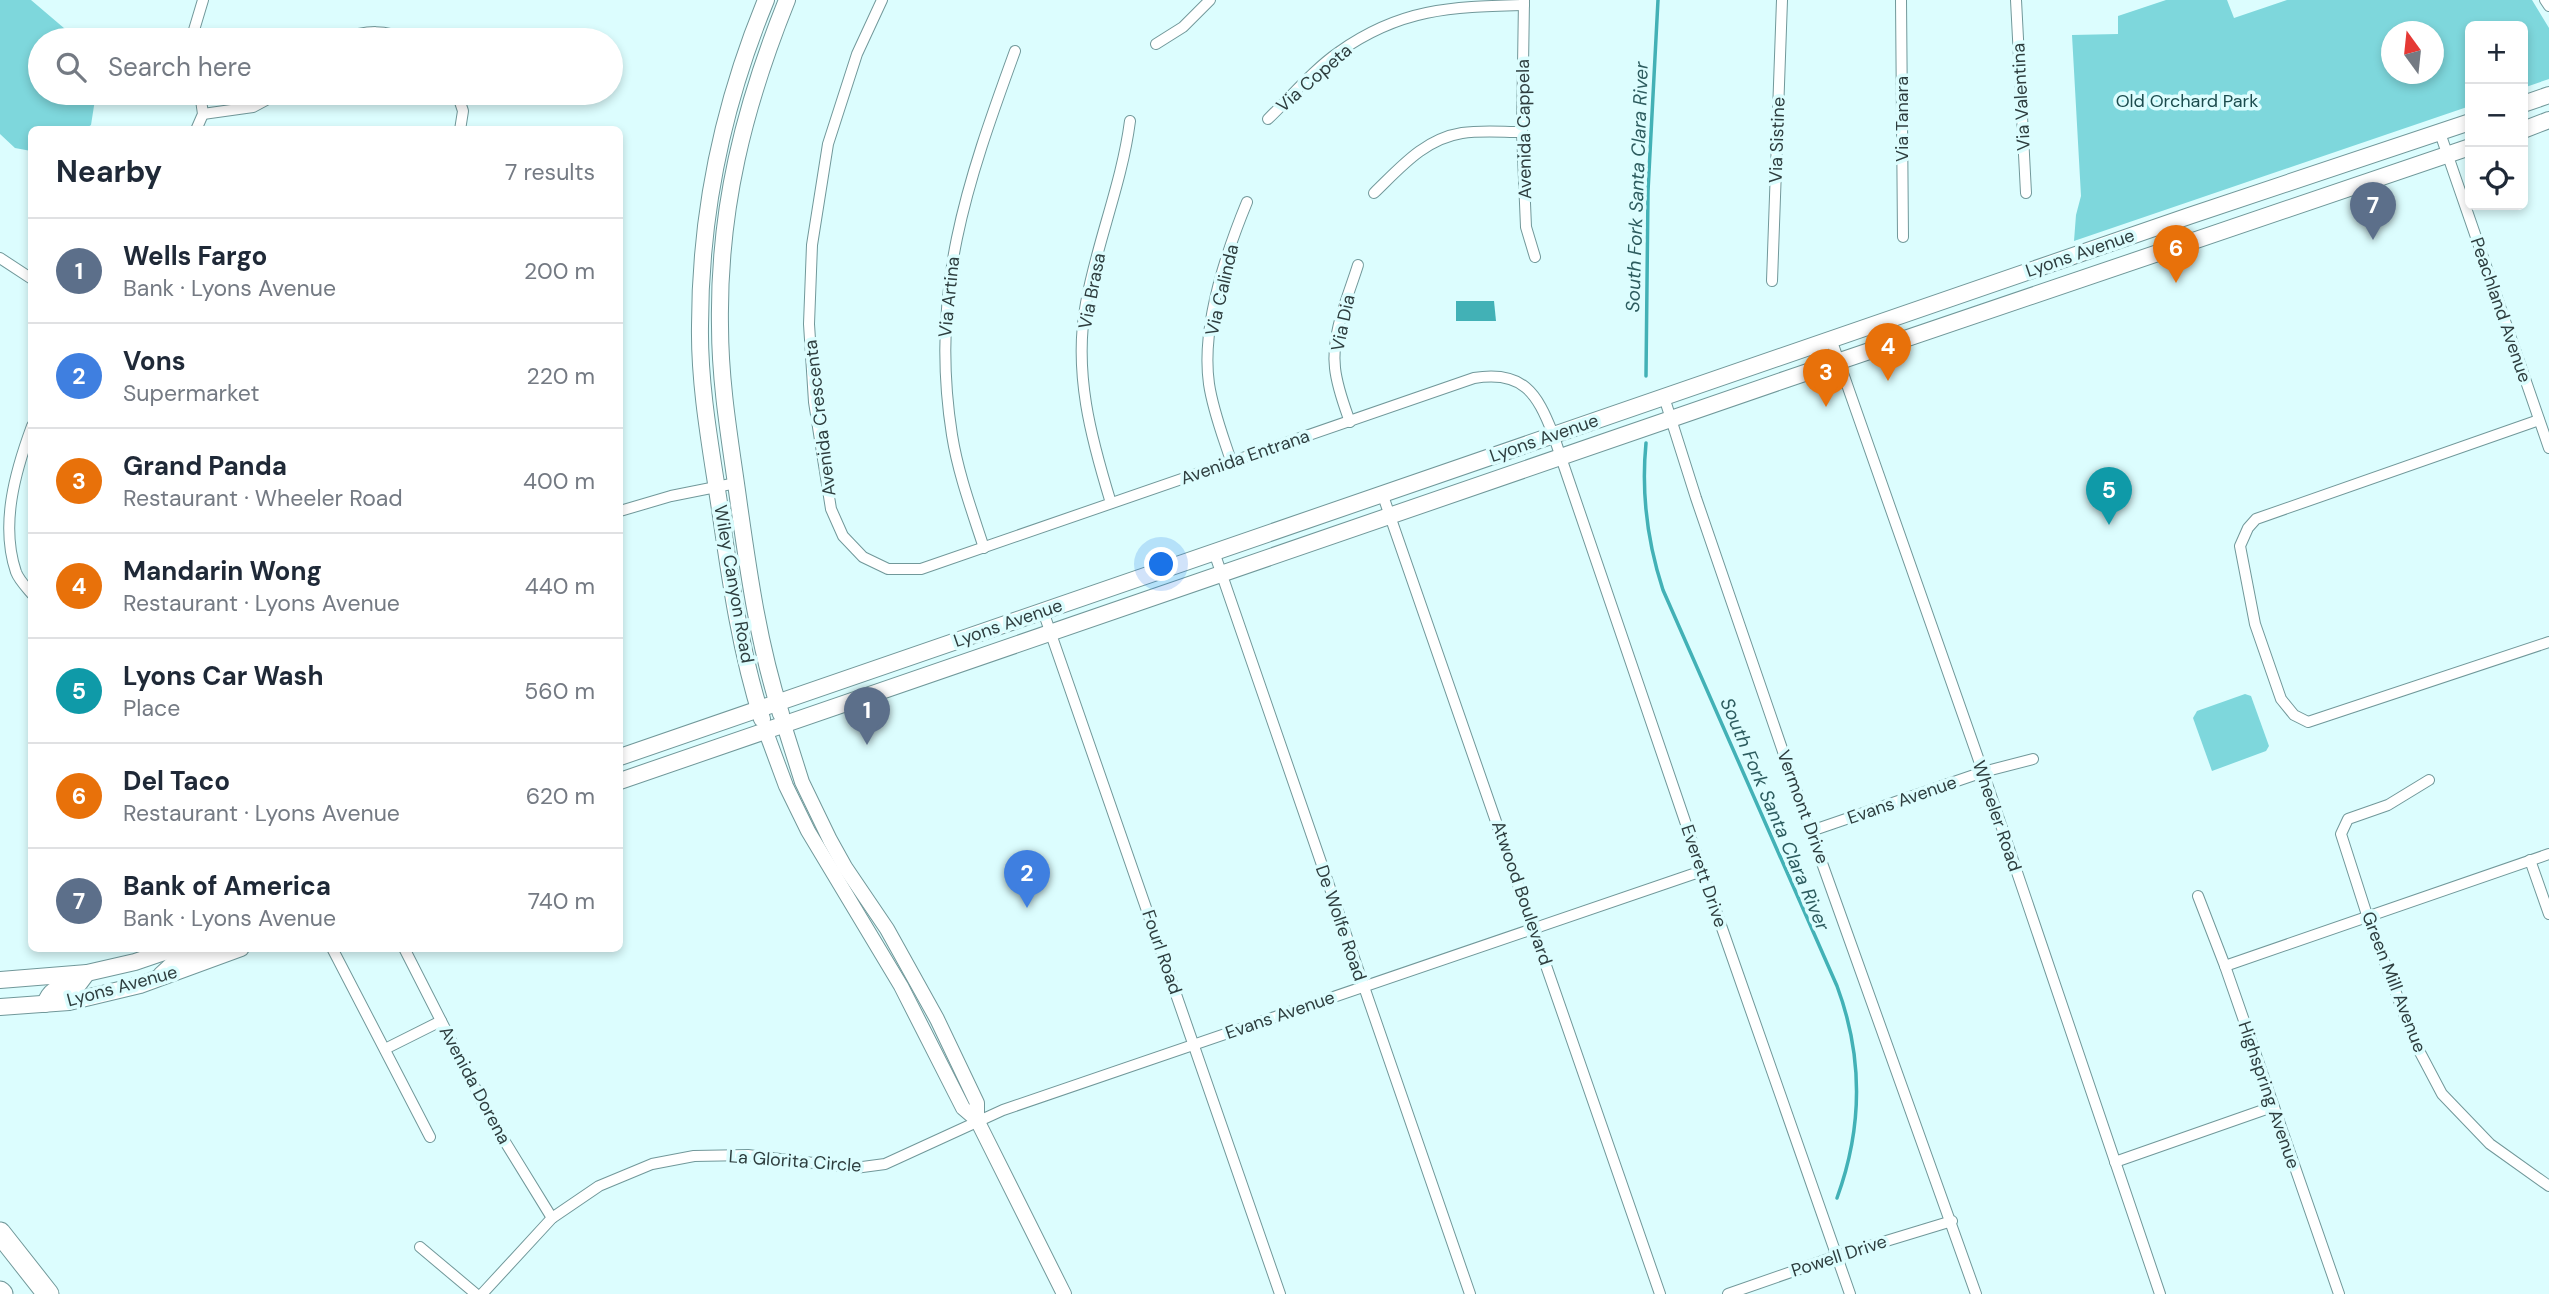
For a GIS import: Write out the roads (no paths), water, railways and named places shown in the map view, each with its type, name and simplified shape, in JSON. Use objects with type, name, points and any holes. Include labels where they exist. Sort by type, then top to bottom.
[{"type":"highway","points":[[0,1233],[48,1294]]},
{"type":"main road","name":"Wiley Canyon Road","points":[[766,0],[750,37],[731,97],[715,164],[706,217],[699,328],[703,381],[734,608],[766,732]]},
{"type":"main road","name":"Wiley Canyon Road","points":[[784,725],[768,675],[757,622],[724,402],[720,328],[724,231],[730,183],[743,126],[769,45],[787,0]]},
{"type":"main road","points":[[2528,102],[2549,95]]},
{"type":"main road","points":[[2528,128],[2549,120]]},
{"type":"main road","name":"Lyons Avenue","points":[[623,756],[1553,434],[2465,124]]},
{"type":"main road","name":"Lyons Avenue","points":[[623,780],[2465,149]]},
{"type":"main road","points":[[943,670],[950,655],[989,640],[1016,620]]},
{"type":"main road","name":"Lyons Avenue","points":[[0,980],[87,973],[165,952]]},
{"type":"main road","points":[[156,979],[175,962],[200,952]]},
{"type":"main road","name":"Lyons Avenue","points":[[0,1007],[45,1004],[95,995],[156,979],[230,952]]},
{"type":"main road","points":[[95,995],[110,984],[146,971],[152,957]]},
{"type":"main road","points":[[45,1004],[48,993],[78,985],[87,973]]},
{"type":"street","points":[[195,28],[204,0]]},
{"type":"street","name":"Avenida Crescenta","points":[[882,0],[858,54],[828,144],[812,245],[809,324],[814,402],[831,509],[843,536],[856,550],[863,557],[888,569]]},
{"type":"street","points":[[1156,44],[1183,27],[1210,0]]},
{"type":"street","name":"Via Sistine","points":[[1772,281],[1782,0]]},
{"type":"street","name":"Via Tanara","points":[[1901,0],[1903,237]]},
{"type":"street","name":"Via Valentina","points":[[2016,0],[2026,193]]},
{"type":"street","points":[[2545,0],[2549,6]]},
{"type":"street","name":"Via Copeta","points":[[1268,118],[1338,53],[1377,29],[1412,16],[1455,7],[1524,3]]},
{"type":"street","name":"Avenida Cappela","points":[[1524,3],[1522,132],[1527,227],[1535,257]]},
{"type":"street","name":"Via Artina","points":[[984,548],[952,438],[946,391],[944,333],[950,269],[965,201],[982,142],[1015,51]]},
{"type":"street","points":[[198,126],[203,114],[202,105]]},
{"type":"street","points":[[203,114],[257,105]]},
{"type":"street","points":[[461,105],[463,111],[461,126]]},
{"type":"street","name":"Via Brasa","points":[[1111,503],[1088,418],[1081,358],[1086,304],[1126,150],[1130,121]]},
{"type":"street","points":[[1374,194],[1416,153],[1437,141],[1462,133],[1522,132]]},
{"type":"street","name":"Peachland Avenue","points":[[2440,133],[2549,448]]},
{"type":"street","name":"Via Calinda","points":[[1231,461],[1217,421],[1209,383],[1208,349],[1216,301],[1238,223],[1247,202]]},
{"type":"street","points":[[0,258],[28,276]]},
{"type":"street","name":"Via Dia","points":[[1350,422],[1340,395],[1335,366],[1339,327],[1358,265]]},
{"type":"street","name":"Wheeler Road","points":[[1831,339],[1983,772],[2160,1294]]},
{"type":"street","name":"Avenida Entrana","points":[[888,569],[920,569],[1474,379],[1498,376],[1517,381],[1536,397],[1561,457]]},
{"type":"street","name":"Vermont Drive","points":[[1664,397],[1811,831],[1976,1294]]},
{"type":"street","points":[[2539,420],[2256,519],[2248,528],[2240,546],[2255,624],[2281,699],[2294,715],[2308,722],[2549,642]]},
{"type":"street","points":[[28,437],[14,474],[2,527],[15,571],[28,589]]},
{"type":"street","name":"Everett Drive","points":[[1561,457],[1850,1294]]},
{"type":"street","points":[[623,511],[736,483]]},
{"type":"street","name":"Atwood Boulevard","points":[[1382,493],[1535,927],[1660,1294]]},
{"type":"street","name":"De Wolfe Road","points":[[1214,552],[1470,1294]]},
{"type":"street","name":"Fourl Road","points":[[1043,611],[1280,1294]]},
{"type":"street","name":"Wiley Canyon Road","points":[[784,725],[802,782],[830,840],[903,956],[977,1103],[977,1120]]},
{"type":"street","name":"Wiley Canyon Road","points":[[766,732],[786,786],[808,831],[889,966],[963,1108],[977,1120],[1064,1294]]},
{"type":"street","name":"Evans Avenue","points":[[1811,831],[1983,772],[2033,759]]},
{"type":"street","name":"Green Mill Avenue","points":[[2429,780],[2388,805],[2348,819],[2341,834],[2367,915],[2414,1041],[2442,1094],[2490,1144],[2549,1186]]},
{"type":"street","points":[[2225,966],[2549,853]]},
{"type":"street","points":[[2530,860],[2549,914]]},
{"type":"street","name":"Evans Avenue","points":[[977,1120],[1702,871]]},
{"type":"street","name":"Highspring Avenue","points":[[2198,896],[2339,1294]]},
{"type":"street","points":[[334,952],[430,1137]]},
{"type":"street","name":"Avenida Dorena","points":[[406,952],[491,1119],[551,1218]]},
{"type":"street","points":[[889,966],[903,956]]},
{"type":"street","points":[[385,1049],[441,1021]]},
{"type":"street","points":[[930,1046],[946,1038]]},
{"type":"street","points":[[946,1076],[962,1070]]},
{"type":"street","points":[[2115,1162],[2272,1107]]},
{"type":"street","name":"La Glorita Circle","points":[[482,1294],[551,1218],[599,1186],[652,1164],[694,1156],[748,1154],[855,1168],[885,1164],[977,1120]]},
{"type":"street","name":"Powell Drive","points":[[1728,1294],[1837,1256],[1952,1221]]},
{"type":"street","points":[[420,1247],[476,1294]]},
{"type":"waterway","name":"South Fork Santa Clara River","points":[[1646,376],[1648,191],[1658,0]]},
{"type":"waterway","name":"South Fork Santa Clara River","points":[[1646,443],[1644,481],[1647,517],[1663,590],[1846,1012],[1852,1039],[1857,1092],[1852,1145],[1837,1198]]},
{"type":"place","name":"Bank of America","points":[[2373,240]]},
{"type":"place","name":"Del Taco","points":[[2176,283]]},
{"type":"place","name":"Mandarin Wong","points":[[1888,381]]},
{"type":"place","name":"Grand Panda","points":[[1826,407]]},
{"type":"place","name":"Lyons Car Wash","points":[[2109,525]]},
{"type":"place","name":"Wells Fargo","points":[[867,745]]},
{"type":"place","name":"Vons","points":[[1027,908]]},
{"type":"park label","name":"Old Orchard Park","points":[[2187,101]]}]
